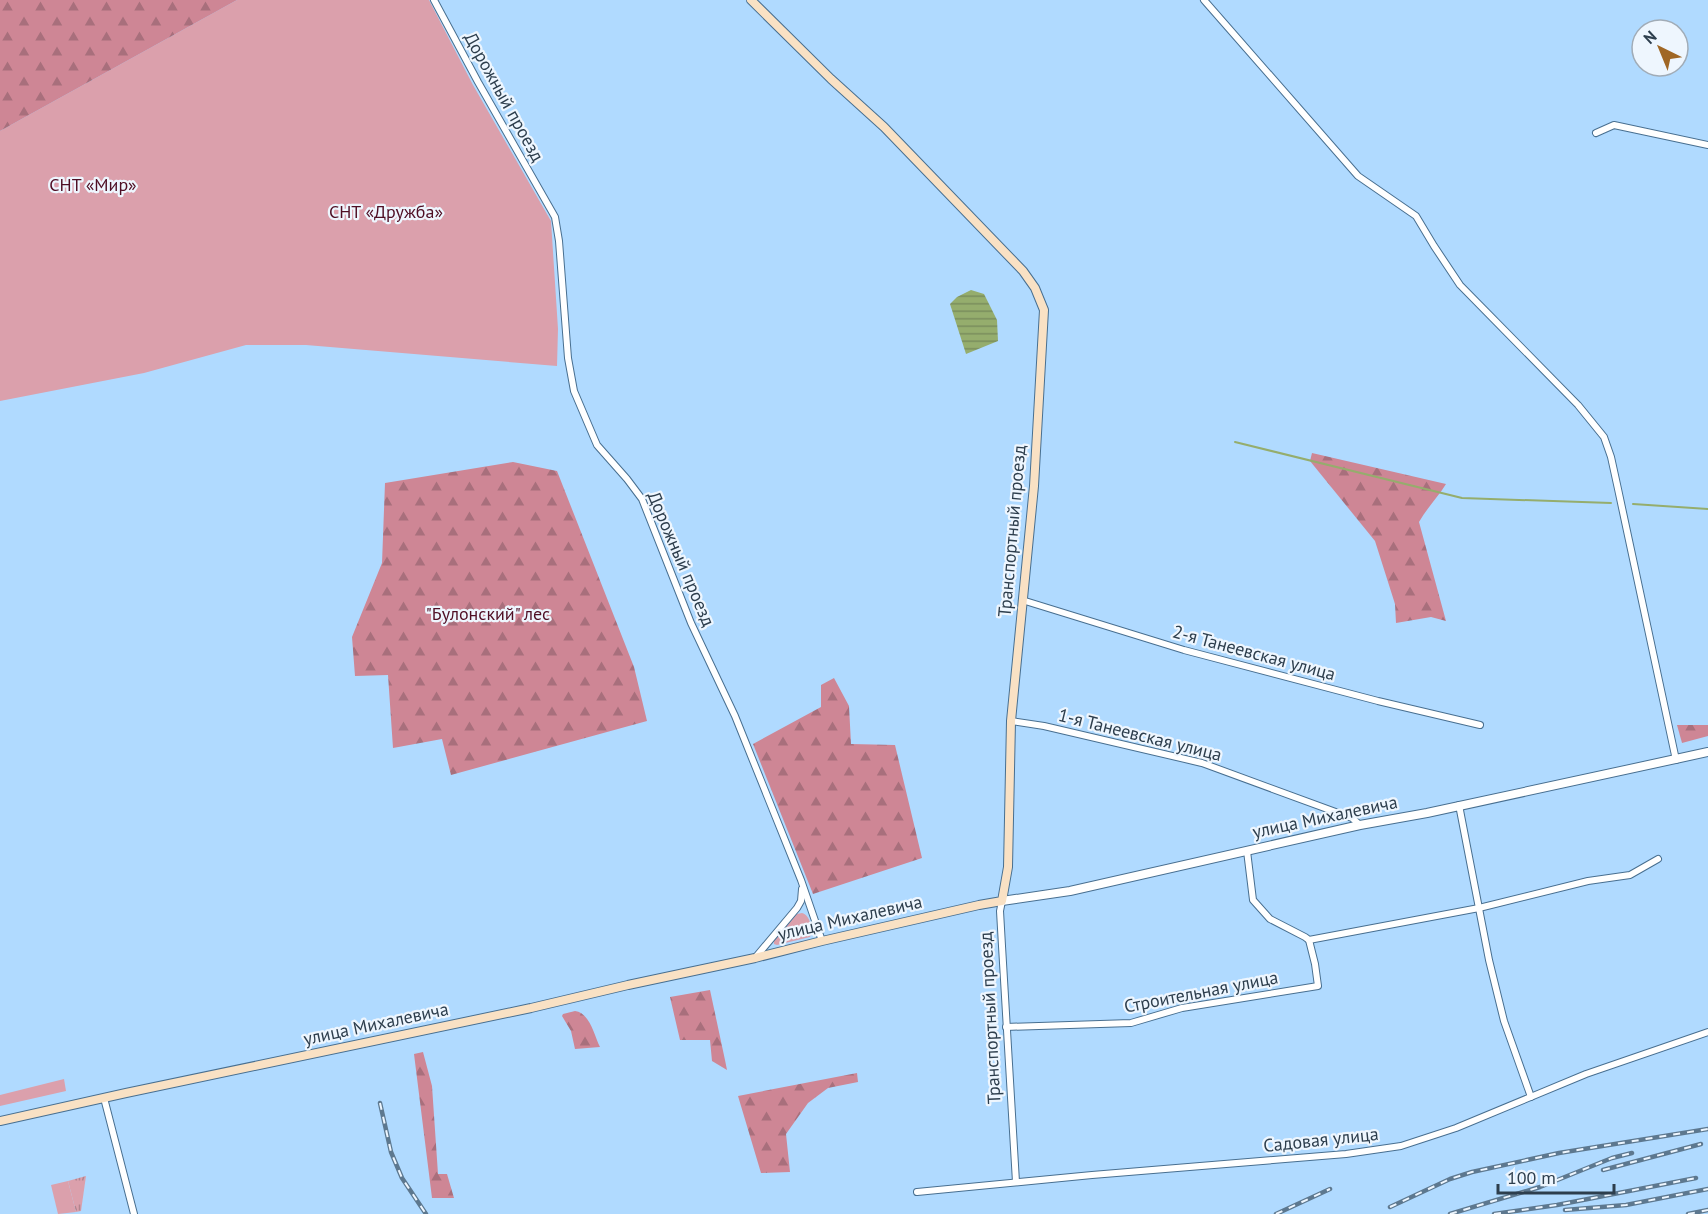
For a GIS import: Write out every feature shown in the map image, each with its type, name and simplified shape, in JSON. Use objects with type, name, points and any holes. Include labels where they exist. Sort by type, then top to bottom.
[{"type":"main road","name":"Транспортный проезд","points":[[751,0],[831,79],[884,127],[1023,271],[1041,299],[1044,310],[1043,348],[1034,486],[1011,721],[1008,867],[1002,901]]},
{"type":"main road","name":"улица Михалевича","points":[[0,1121],[531,1008],[1002,901]]},
{"type":"street","name":"Дорожный проезд","points":[[434,0],[555,216],[568,358],[574,391],[597,445],[642,499],[691,623],[735,716],[801,880],[822,941]]},
{"type":"street","points":[[1204,0],[1358,176],[1416,216],[1460,285],[1578,405],[1604,437],[1618,489],[1676,760]]},
{"type":"street","points":[[1596,133],[1614,125],[1708,145]]},
{"type":"street","name":"2-я Танеевская улица","points":[[1022,600],[1194,653],[1480,726]]},
{"type":"street","name":"1-я Танеевская улица","points":[[1011,721],[1044,726],[1202,763],[1352,818],[1360,825]]},
{"type":"street","name":"улица Михалевича","points":[[1002,901],[1061,892],[1360,825],[1427,813],[1708,752]]},
{"type":"street","points":[[1459,805],[1489,960],[1504,1021],[1531,1097]]},
{"type":"street","points":[[1246,851],[1253,900],[1270,919],[1309,940],[1479,908],[1588,881],[1630,875],[1658,859]]},
{"type":"street","points":[[755,958],[789,919],[801,901],[801,880]]},
{"type":"street","name":"Транспортный проезд","points":[[1002,901],[1000,912],[1016,1182]]},
{"type":"street","name":"Строительная улица","points":[[1006,1027],[1131,1023],[1182,1008],[1318,986],[1309,940]]},
{"type":"street","name":"Садовая улица","points":[[917,1192],[1346,1154],[1401,1146],[1456,1128],[1586,1074],[1708,1032]]},
{"type":"street","points":[[104,1098],[134,1214]]},
{"type":"green space","points":[[0,0],[237,0],[0,131]]},
{"type":"green space","name":"СНТ «Дружба»","points":[[237,0],[429,0],[473,85],[551,221],[558,329],[557,366],[306,345],[246,345],[144,373],[0,401],[0,131]]},
{"type":"green space","points":[[1312,453],[1446,484],[1419,522],[1446,621],[1431,617],[1396,623],[1395,604],[1375,541],[1310,461]]},
{"type":"green space","name":"\"Булонский\" лес","points":[[513,462],[557,471],[634,667],[647,721],[451,775],[442,739],[393,748],[388,675],[355,676],[352,637],[382,563],[385,483]]},
{"type":"green space","points":[[834,678],[849,706],[851,744],[895,745],[922,858],[813,894],[753,744],[821,707],[821,685]]},
{"type":"green space","points":[[1677,725],[1708,725],[1708,736],[1682,743]]},
{"type":"green space","points":[[802,913],[807,916],[810,923],[810,937],[774,944],[774,941],[797,914]]},
{"type":"green space","points":[[710,990],[727,1070],[712,1061],[710,1040],[680,1040],[670,997]]},
{"type":"green space","points":[[575,1011],[588,1020],[600,1047],[575,1049],[571,1031],[562,1016]]},
{"type":"green space","points":[[423,1052],[432,1086],[438,1174],[447,1174],[454,1198],[432,1198],[414,1054]]},
{"type":"green space","points":[[857,1073],[858,1082],[828,1088],[808,1103],[786,1134],[790,1172],[761,1173],[738,1096]]},
{"type":"green space","points":[[64,1079],[66,1091],[0,1106],[0,1095]]},
{"type":"green space","points":[[86,1176],[81,1211],[76,1212],[68,1181]]},
{"type":"green space","points":[[68,1181],[76,1212],[58,1214],[51,1185]]},
{"type":"shaded area","points":[[971,290],[984,294],[997,320],[998,341],[966,354],[950,304],[957,297]]},
{"type":"waterway","points":[[1235,442],[1462,498],[1611,503]]},
{"type":"waterway","points":[[1633,504],[1708,509]]},
{"type":"railway","points":[[380,1103],[391,1152],[402,1178],[426,1214]]},
{"type":"railway","points":[[1390,1207],[1450,1179],[1472,1172],[1559,1153],[1708,1129]]},
{"type":"railway","points":[[1603,1170],[1701,1144]]},
{"type":"railway","points":[[1450,1214],[1540,1187],[1612,1158],[1632,1153]]},
{"type":"railway","points":[[1494,1214],[1557,1205],[1696,1178]]},
{"type":"railway","points":[[1276,1214],[1330,1189]]},
{"type":"railway","points":[[1565,1210],[1626,1205],[1708,1189]]},
{"type":"railway","points":[[1688,1214],[1708,1210]]},
{"type":"park label","name":"СНТ «Мир»","points":[[93,185]]}]
